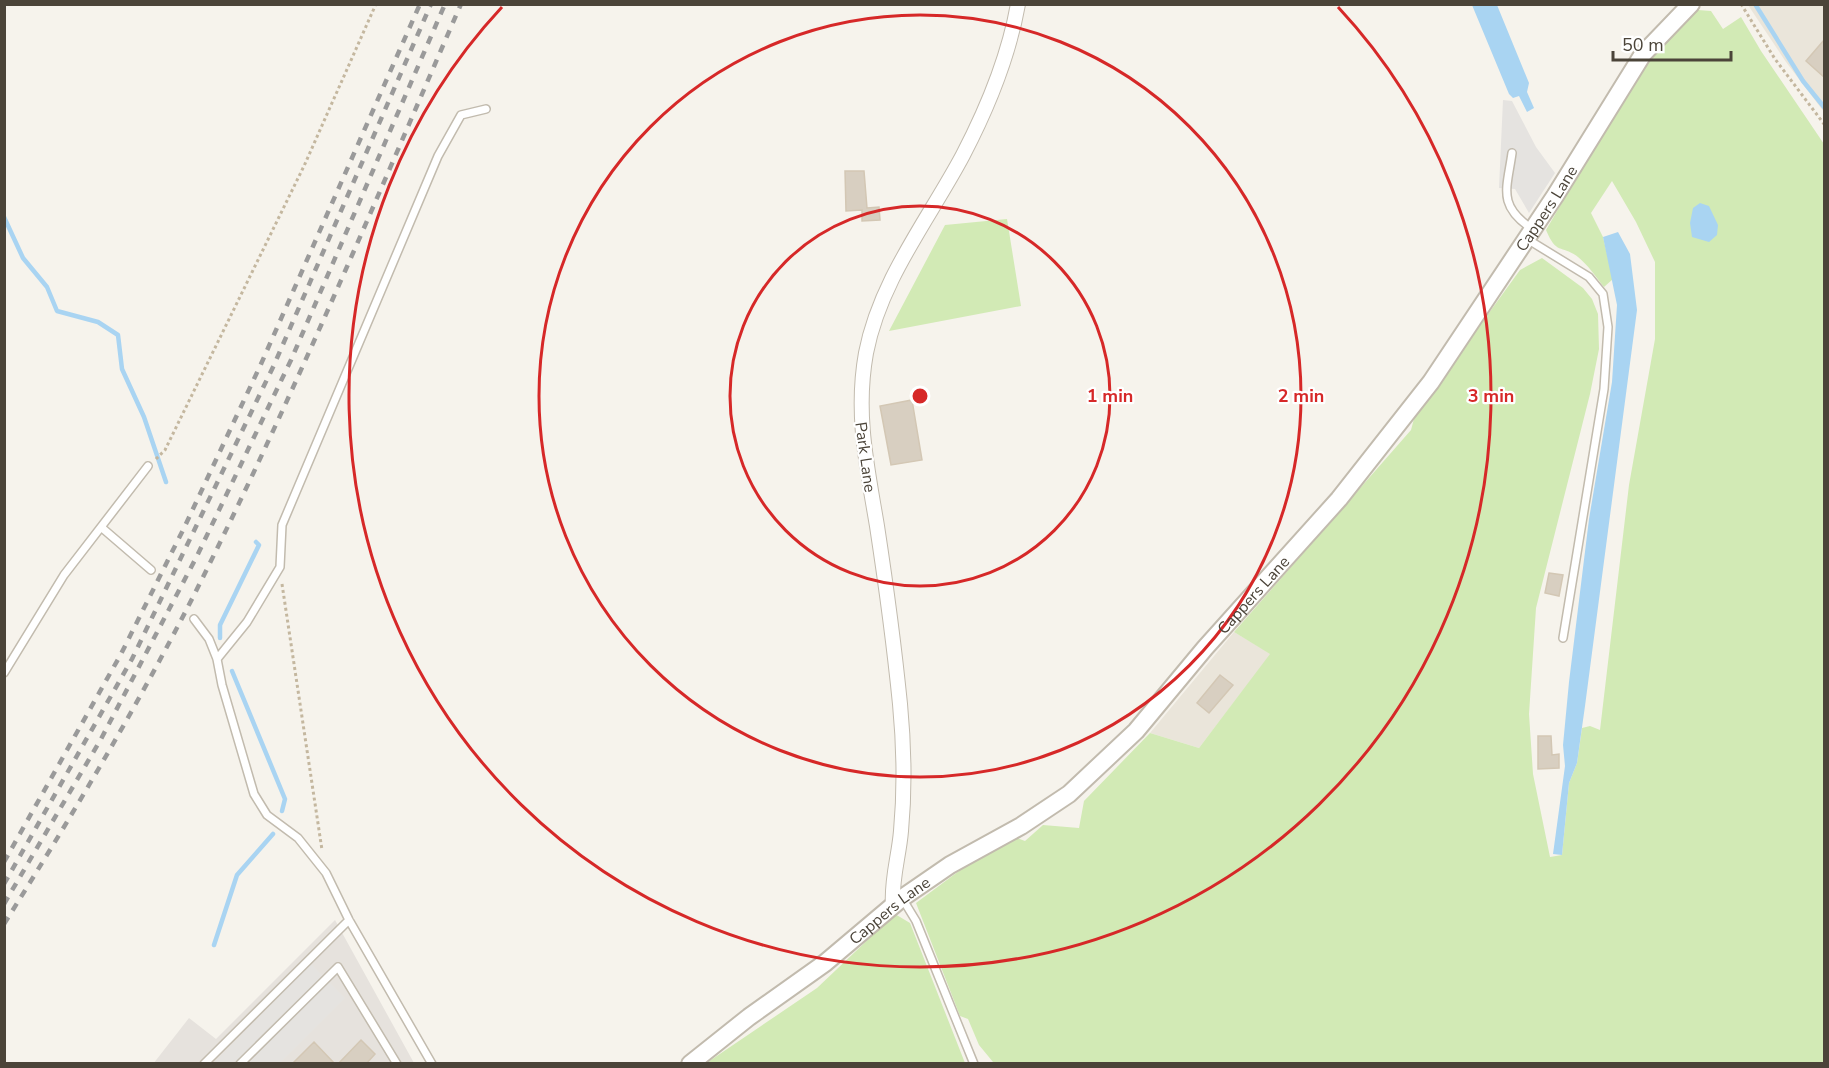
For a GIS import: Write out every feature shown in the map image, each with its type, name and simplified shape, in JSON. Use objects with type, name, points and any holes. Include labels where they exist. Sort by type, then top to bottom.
[{"type":"street","name":"Park Lane","points":[[897,902],[905,794],[900,705],[885,581],[860,416],[866,353],[878,311],[899,265],[963,154],[991,93],[1015,21],[1018,4]]},
{"type":"street","name":"Cappers Lane","points":[[690,1064],[749,1017],[825,963],[897,902],[950,865],[1021,826],[1069,794],[1136,731],[1360,472],[1431,382],[1555,196],[1643,54],[1691,4]]},
{"type":"lane","points":[[217,659],[247,622],[280,567],[282,525],[438,156],[461,115],[486,109]]},
{"type":"lane","points":[[1512,153],[1507,189],[1508,208],[1530,234],[1589,277],[1603,294],[1608,327],[1604,389],[1563,638]]},
{"type":"lane","points":[[4,673],[64,574],[148,466]]},
{"type":"lane","points":[[101,527],[151,570]]},
{"type":"lane","points":[[194,619],[209,639],[217,659],[254,794],[267,815],[298,838],[326,873],[349,920],[432,1064]]},
{"type":"lane","points":[[897,902],[916,921],[975,1064]]},
{"type":"lane","points":[[204,1064],[349,920]]},
{"type":"lane","points":[[240,1064],[338,967],[397,1064]]},
{"type":"path","points":[[165,450],[304,166],[376,4]]},
{"type":"path","points":[[1741,4],[1775,59],[1824,124]]},
{"type":"path","points":[[280,567],[326,873]]},
{"type":"shaded area","points":[[1748,5],[1824,5],[1824,112],[1786,62]]},
{"type":"shaded area","points":[[1503,100],[1512,101],[1536,147],[1555,173],[1529,213],[1515,189],[1499,188]]},
{"type":"shaded area","points":[[1234,632],[1271,654],[1199,748],[1150,733]]},
{"type":"shaded area","points":[[335,920],[414,1063],[153,1064],[189,1018],[216,1039]]},
{"type":"shaded area","points":[[311,964],[345,998],[280,1063],[213,1064]]},
{"type":"green space","points":[[1698,10],[1711,11],[1723,29],[1741,17],[1761,51],[1824,144],[1824,1063],[993,1062],[979,1045],[968,1019],[960,1016],[916,903],[967,865],[1017,838],[1025,841],[1043,825],[1079,828],[1084,801],[1150,733],[1199,748],[1270,654],[1234,632],[1411,430],[1415,415],[1520,270],[1542,258],[1583,288],[1592,299],[1598,314],[1599,349],[1590,394],[1536,608],[1529,714],[1533,774],[1550,857],[1562,855],[1569,783],[1577,763],[1582,728],[1590,726],[1600,730],[1629,485],[1655,339],[1655,262],[1636,222],[1612,181],[1591,213],[1603,237],[1613,279],[1604,287],[1578,257],[1556,247],[1546,230],[1616,110],[1650,58]]},
{"type":"green space","points":[[1007,219],[1021,306],[889,331],[945,225]]},
{"type":"green space","points":[[895,914],[910,923],[965,1063],[705,1064],[817,988]]},
{"type":"water","points":[[1472,5],[1497,5],[1529,83],[1527,92],[1534,108],[1527,112],[1519,96],[1513,98],[1509,94]]},
{"type":"water","points":[[1700,203],[1709,206],[1718,225],[1717,235],[1709,242],[1692,237],[1690,223],[1693,208]]},
{"type":"water","points":[[1618,232],[1630,254],[1637,310],[1577,763],[1569,783],[1562,855],[1553,854],[1565,766],[1563,745],[1569,682],[1589,519],[1612,382],[1617,305],[1603,237]]},
{"type":"building","points":[[1824,40],[1824,77],[1806,61]]},
{"type":"building","points":[[845,171],[864,171],[867,208],[879,207],[880,220],[862,221],[862,210],[846,211]]},
{"type":"building","points":[[912,400],[922,460],[891,465],[880,406]]},
{"type":"building","points":[[1549,573],[1563,575],[1559,596],[1545,593]]},
{"type":"building","points":[[1220,675],[1233,685],[1209,713],[1197,703]]},
{"type":"building","points":[[1538,736],[1551,736],[1552,755],[1559,754],[1559,768],[1538,769]]},
{"type":"building","points":[[361,1040],[375,1054],[366,1064],[338,1064]]},
{"type":"building","points":[[314,1042],[335,1064],[292,1064]]},
{"type":"waterway","points":[[1755,4],[1803,81],[1824,107]]},
{"type":"waterway","points":[[4,217],[23,258],[47,287],[57,311],[98,322],[118,335],[122,369],[144,417],[166,482]]},
{"type":"waterway","points":[[220,638],[220,625],[259,545],[256,542]]},
{"type":"waterway","points":[[232,671],[285,799],[282,811]]},
{"type":"waterway","points":[[214,945],[237,875],[273,834]]},
{"type":"railway","points":[[4,862],[121,654],[184,528],[261,364],[420,4]]},
{"type":"railway","points":[[4,884],[132,659],[274,365],[431,4]]},
{"type":"railway","points":[[4,904],[101,739],[197,556],[291,360],[445,4]]},
{"type":"railway","points":[[4,924],[103,761],[195,593],[299,374],[461,4]]}]
